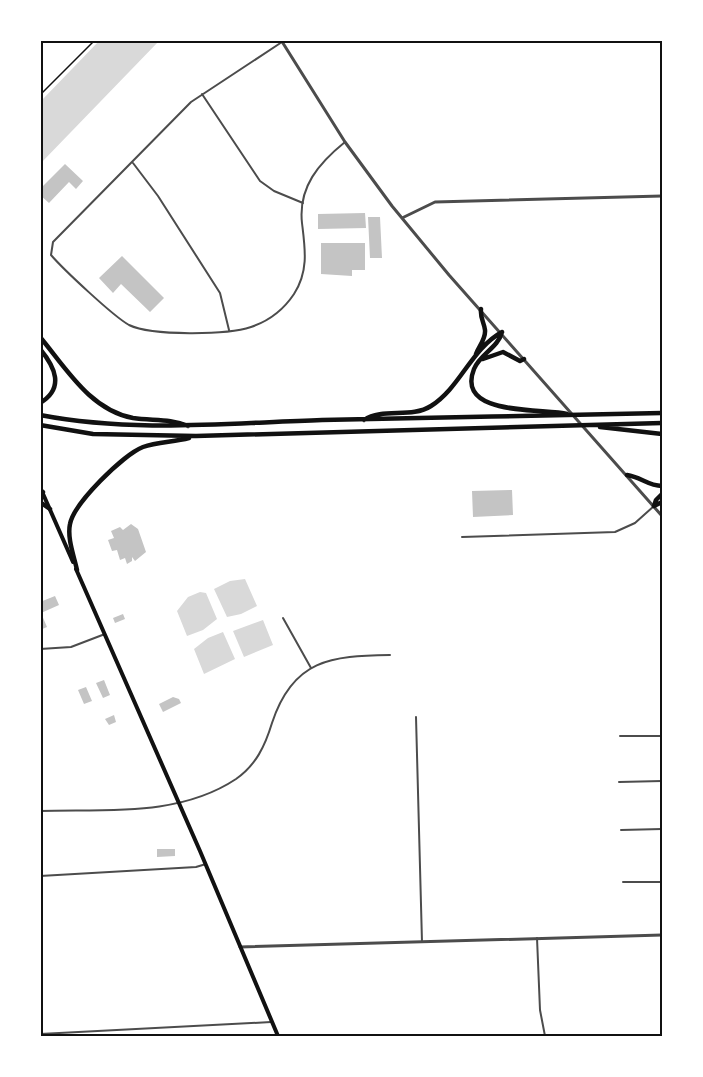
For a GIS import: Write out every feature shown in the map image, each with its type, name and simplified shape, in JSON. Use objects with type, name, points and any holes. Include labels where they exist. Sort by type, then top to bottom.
[{"type":"highway","points":[[475,356],[484,335],[480,317],[481,309]]},
{"type":"highway","points":[[364,420],[371,416],[417,412],[432,405],[442,397],[475,356],[501,332]]},
{"type":"highway","points":[[501,332],[500,341],[480,359],[472,376],[473,386],[480,398],[489,404],[574,415]]},
{"type":"highway","points":[[40,337],[91,398],[111,411],[133,418],[177,421],[190,427]]},
{"type":"highway","points":[[40,349],[53,366],[56,378],[53,391],[40,404]]},
{"type":"highway","points":[[480,359],[503,352],[520,361],[524,359]]},
{"type":"highway","points":[[40,414],[109,424],[190,427],[663,412]]},
{"type":"highway","points":[[40,425],[93,434],[196,436],[663,423]]},
{"type":"highway","points":[[595,425],[605,429],[663,434]]},
{"type":"highway","points":[[76,570],[69,533],[72,516],[82,503],[118,464],[134,452],[143,447],[196,436]]},
{"type":"highway","points":[[627,475],[636,476],[649,485],[663,486]]},
{"type":"highway","points":[[654,507],[656,500],[663,494]]},
{"type":"highway","points":[[40,502],[50,509]]},
{"type":"highway","points":[[654,507],[663,502]]},
{"type":"main road","points":[[41,490],[206,864],[278,1036]]},
{"type":"street","points":[[345,142],[323,160],[314,172],[303,203],[305,262],[294,293],[270,318],[252,327],[156,332],[131,325],[115,315],[55,259],[50,249],[53,242],[202,94],[281,41],[345,142],[402,218],[663,516]]},
{"type":"street","points":[[202,94],[260,181],[274,191],[303,203]]},
{"type":"street","points":[[133,162],[158,196],[220,293],[229,330]]},
{"type":"street","points":[[402,218],[435,202],[663,196]]},
{"type":"street","points":[[462,537],[615,532],[635,523],[654,507]]},
{"type":"street","points":[[283,618],[311,668]]},
{"type":"street","points":[[40,649],[71,647],[105,634]]},
{"type":"street","points":[[40,811],[169,807],[230,782],[248,769],[264,746],[284,693],[311,668],[333,658],[390,655]]},
{"type":"street","points":[[416,717],[422,942]]},
{"type":"street","points":[[621,736],[663,736]]},
{"type":"street","points":[[619,782],[663,781]]},
{"type":"street","points":[[621,830],[663,829]]},
{"type":"street","points":[[40,876],[196,867],[206,864]]},
{"type":"street","points":[[623,882],[663,882]]},
{"type":"street","points":[[240,947],[663,935]]},
{"type":"street","points":[[537,938],[540,1010],[545,1036]]},
{"type":"street","points":[[40,1034],[271,1022]]},
{"type":"path","points":[[40,95],[95,40]]},
{"type":"shaded area","points":[[100,40],[159,41],[41,163],[41,101]]},
{"type":"shaded area","points":[[245,579],[257,606],[241,614],[227,617],[214,589],[230,581]]},
{"type":"shaded area","points":[[200,592],[206,593],[217,619],[203,630],[187,636],[177,611],[188,597]]},
{"type":"shaded area","points":[[263,620],[273,645],[244,657],[233,631]]},
{"type":"shaded area","points":[[223,632],[235,659],[204,674],[194,649],[208,638]]},
{"type":"building","points":[[65,164],[83,181],[76,189],[69,182],[49,203],[40,195],[40,189]]},
{"type":"building","points":[[365,213],[366,228],[318,229],[318,214]]},
{"type":"building","points":[[368,217],[380,217],[382,258],[370,258]]},
{"type":"building","points":[[321,243],[365,243],[365,270],[352,270],[352,276],[321,274]]},
{"type":"building","points":[[122,256],[164,298],[150,312],[121,284],[113,293],[99,278]]},
{"type":"building","points":[[512,490],[513,515],[473,517],[472,491]]},
{"type":"building","points":[[131,524],[138,529],[146,552],[135,561],[132,557],[132,561],[127,564],[125,558],[120,560],[117,550],[112,551],[108,540],[114,538],[111,531],[120,527],[123,530]]},
{"type":"building","points":[[55,596],[59,605],[41,613],[47,627],[40,630],[40,602]]},
{"type":"building","points":[[123,614],[125,619],[115,623],[113,618]]},
{"type":"building","points":[[104,680],[110,695],[103,698],[96,683]]},
{"type":"building","points":[[86,687],[92,701],[84,704],[78,690]]},
{"type":"building","points":[[173,697],[179,699],[181,703],[163,712],[159,704]]},
{"type":"building","points":[[114,715],[116,722],[109,725],[105,719]]},
{"type":"building","points":[[157,849],[175,849],[175,856],[157,857]]}]
